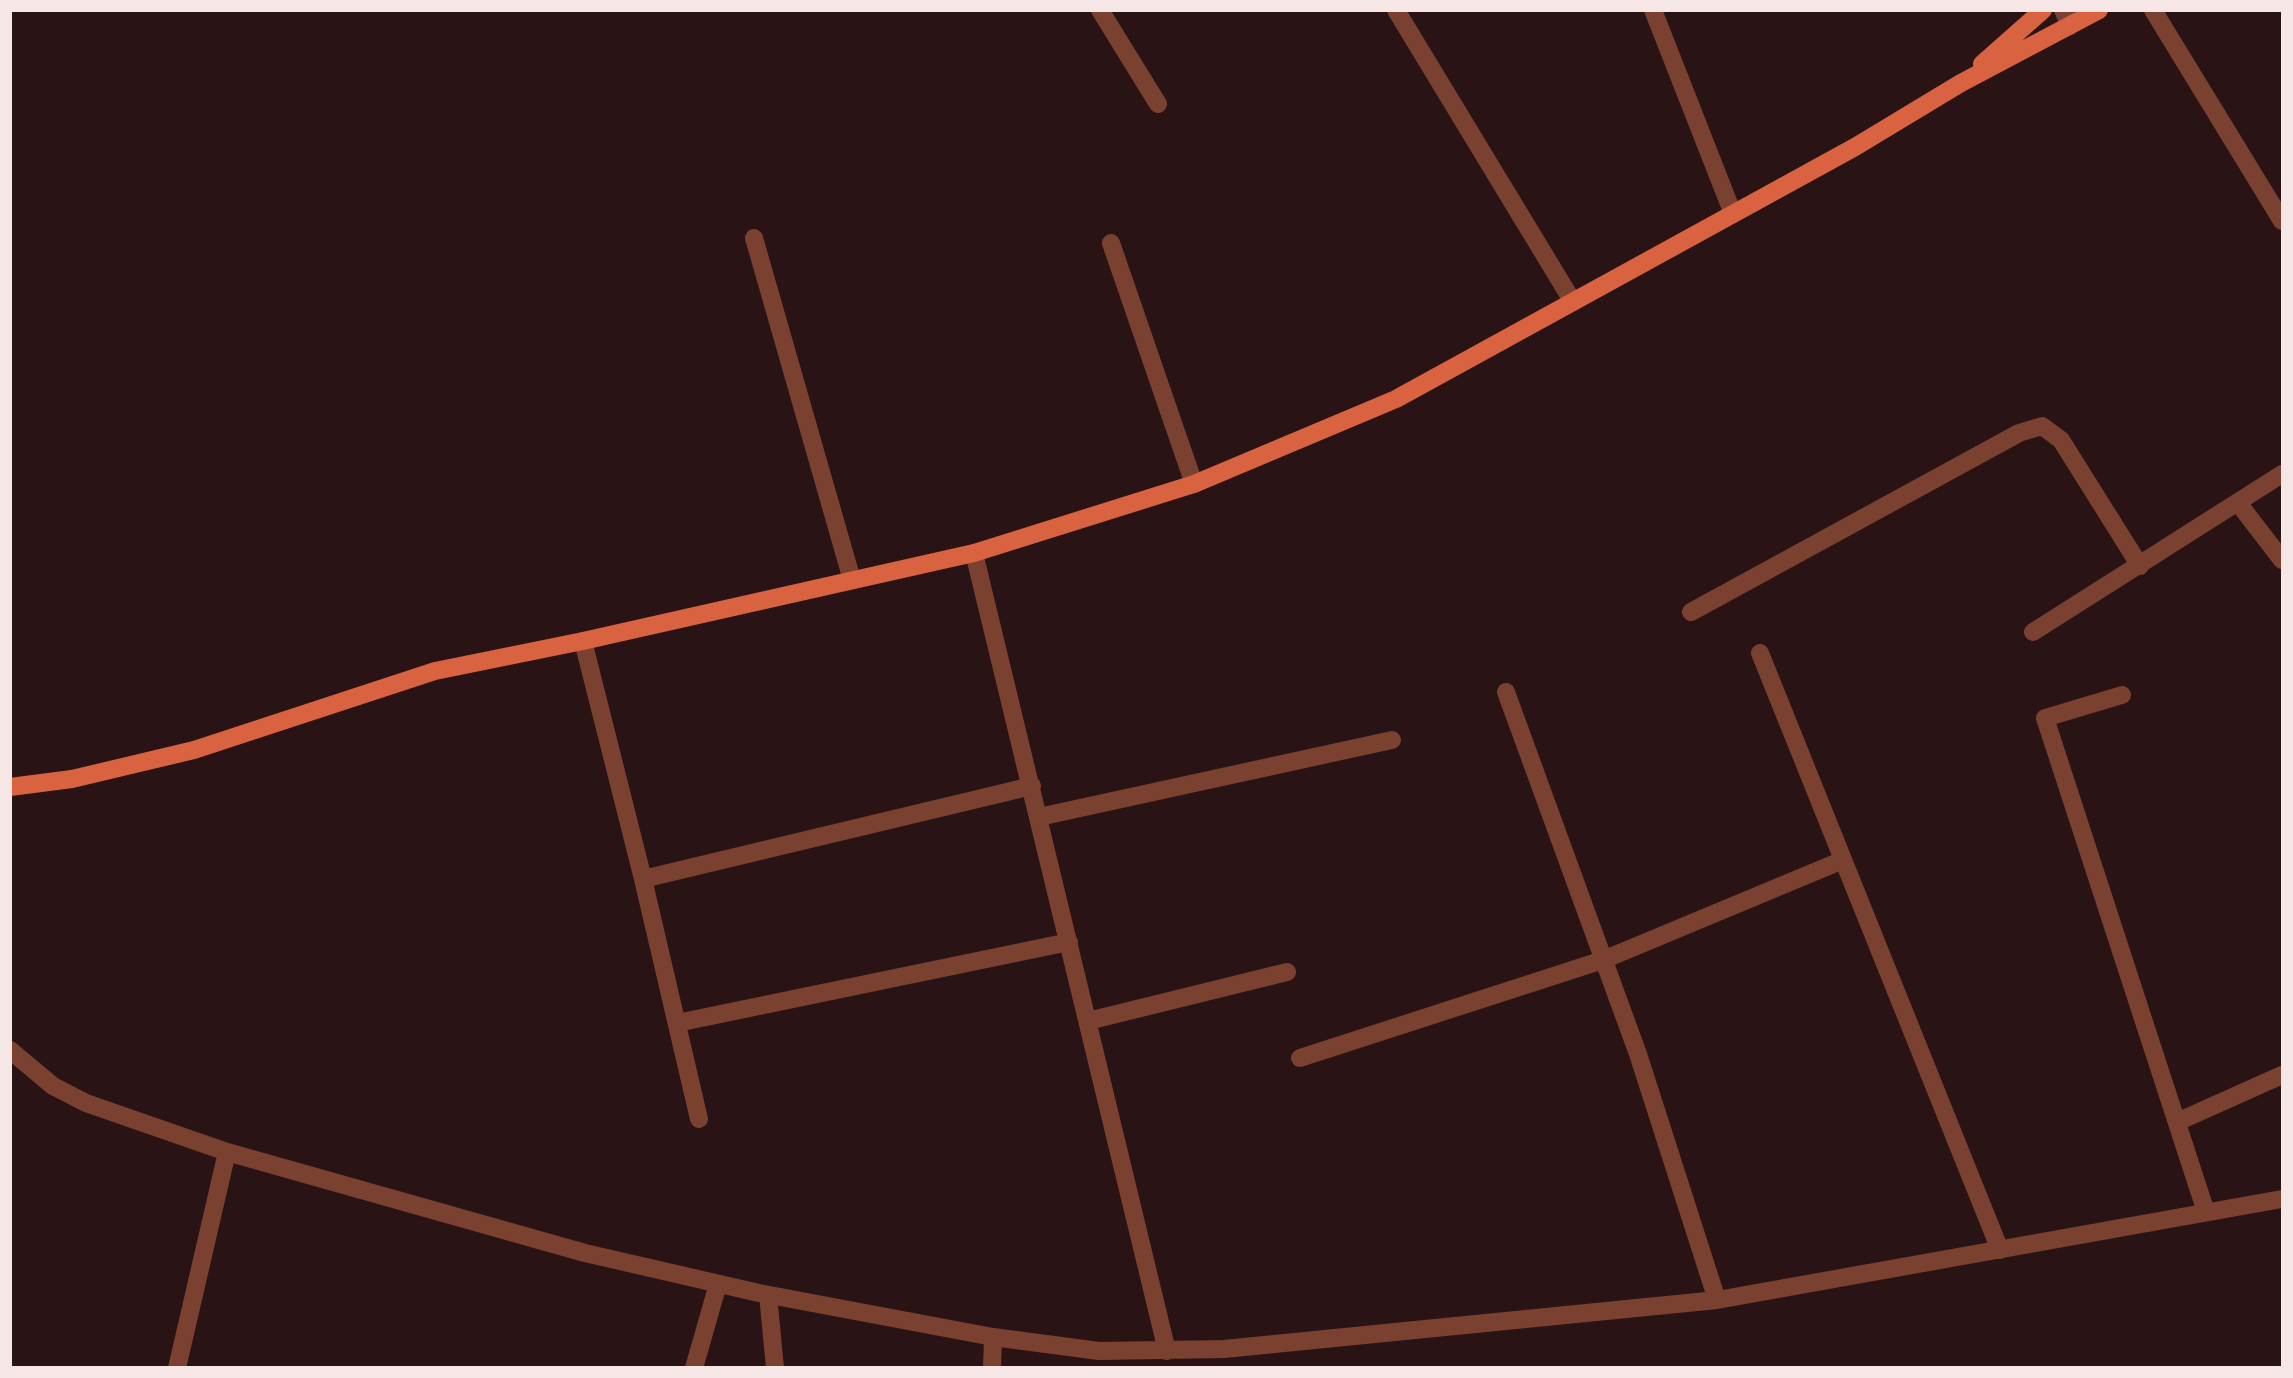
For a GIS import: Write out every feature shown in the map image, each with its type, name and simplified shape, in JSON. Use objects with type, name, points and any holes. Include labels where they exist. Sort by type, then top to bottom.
[{"type":"main road","points":[[1961,83],[2043,10]]},
{"type":"main road","points":[[10,787],[72,779],[194,750],[435,671],[582,641],[974,553],[1194,484],[1396,399],[1855,147],[2066,18],[2100,10]]},
{"type":"street","points":[[1100,10],[1158,104]]},
{"type":"street","points":[[1396,10],[1573,302]]},
{"type":"street","points":[[1653,10],[1733,214]]},
{"type":"street","points":[[2153,10],[2283,221]]},
{"type":"street","points":[[754,238],[852,580]]},
{"type":"street","points":[[1111,243],[1194,484]]},
{"type":"street","points":[[1691,612],[2019,433],[2042,426],[2061,440],[2140,566]]},
{"type":"street","points":[[2033,632],[2239,504],[2283,474]]},
{"type":"street","points":[[2239,504],[2283,560]]},
{"type":"street","points":[[974,553],[1167,1351]]},
{"type":"street","points":[[582,641],[643,879],[699,1119]]},
{"type":"street","points":[[1760,653],[2000,1250]]},
{"type":"street","points":[[1506,692],[1638,1054],[1717,1300]]},
{"type":"street","points":[[2122,695],[2045,718],[2206,1212]]},
{"type":"street","points":[[1039,817],[1392,740]]},
{"type":"street","points":[[643,879],[1032,786]]},
{"type":"street","points":[[1300,1058],[1603,960],[1843,860]]},
{"type":"street","points":[[676,1023],[1069,942]]},
{"type":"street","points":[[1088,1021],[1287,972]]},
{"type":"street","points":[[10,1050],[53,1086],[86,1103],[227,1152],[585,1253],[768,1295],[993,1337],[1099,1351],[1167,1351],[1207,1359],[1717,1300],[2283,1199]]},
{"type":"street","points":[[2177,1122],[2283,1075]]},
{"type":"street","points":[[177,1368],[227,1152]]},
{"type":"street","points":[[694,1368],[718,1284]]},
{"type":"street","points":[[768,1295],[775,1368]]},
{"type":"street","points":[[992,1368],[993,1337]]}]
